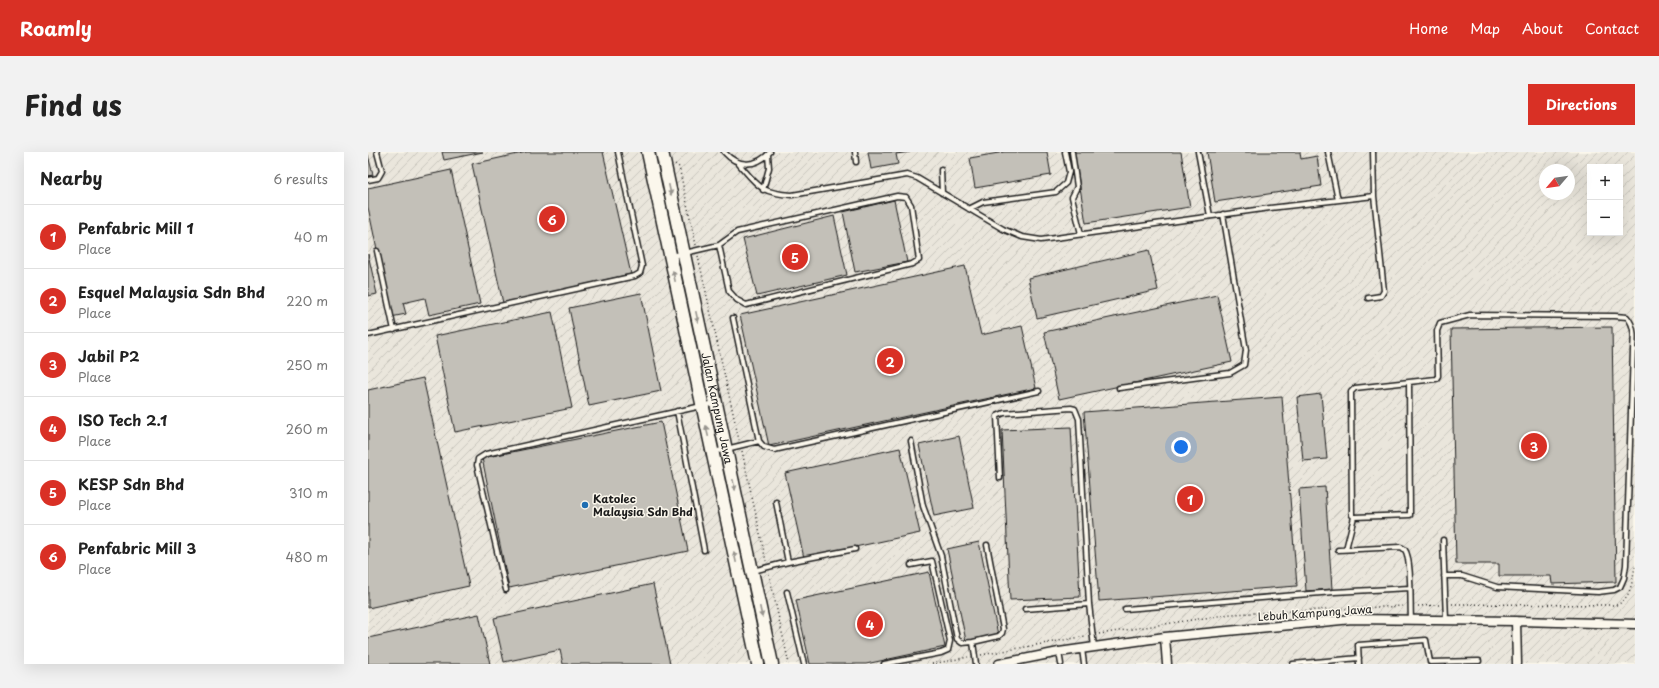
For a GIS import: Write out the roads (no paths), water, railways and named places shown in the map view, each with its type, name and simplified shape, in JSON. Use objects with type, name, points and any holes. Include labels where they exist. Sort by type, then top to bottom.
[{"type":"street","name":"Jalan Kampung Jawa","points":[[662,152],[752,571],[774,662]]},
{"type":"street","name":"Jalan Kampung Jawa","points":[[649,153],[758,664]]},
{"type":"street","name":"Lebuh Kampung Jawa","points":[[998,664],[1094,646],[1165,637],[1352,619],[1635,624]]},
{"type":"street","points":[[1516,621],[1517,664]]},
{"type":"street","points":[[1165,637],[1167,664]]},
{"type":"lane","points":[[368,180],[378,178],[382,171],[377,152]]},
{"type":"lane","points":[[368,335],[640,274],[642,266],[618,152]]},
{"type":"lane","points":[[649,153],[662,152]]},
{"type":"lane","points":[[724,152],[738,163],[755,184],[763,190],[775,194],[792,195],[907,175],[916,178],[1003,229],[1022,237],[1041,240],[1223,214],[1374,196]]},
{"type":"lane","points":[[855,152],[856,162]]},
{"type":"lane","points":[[969,209],[983,202],[1056,192],[1066,183],[1068,172],[1065,152]]},
{"type":"lane","points":[[1072,152],[1077,187],[1072,197],[1081,234]]},
{"type":"lane","points":[[1198,152],[1210,216]]},
{"type":"lane","points":[[1328,152],[1338,200]]},
{"type":"lane","points":[[1368,298],[1381,296],[1384,291],[1374,196],[1373,152]]},
{"type":"lane","points":[[738,163],[748,164],[758,162],[769,153]]},
{"type":"lane","points":[[763,190],[769,168],[769,153]]},
{"type":"lane","points":[[941,170],[942,193]]},
{"type":"lane","points":[[670,256],[719,245],[737,232],[897,196],[906,196],[911,205],[919,260],[912,264],[746,305],[737,300],[729,291],[719,245]]},
{"type":"lane","points":[[1119,388],[1230,373],[1244,365],[1246,350],[1223,214]]},
{"type":"lane","points":[[376,251],[394,330]]},
{"type":"lane","points":[[1346,549],[1354,517],[1352,515],[1351,392],[1355,388],[1436,379],[1438,376],[1438,331],[1440,323],[1470,315],[1627,317],[1634,330],[1634,350],[1626,565],[1624,578],[1620,587],[1614,590],[1598,592],[1497,587],[1462,576],[1444,576]]},
{"type":"lane","points":[[733,318],[759,441],[764,447],[774,450],[1039,390]]},
{"type":"lane","points":[[1354,517],[1410,515],[1409,382]]},
{"type":"lane","points":[[506,590],[477,465],[478,459],[486,454],[716,403]]},
{"type":"lane","points":[[1000,478],[997,416],[999,414],[1075,409],[1079,419],[1089,604],[1094,646]]},
{"type":"lane","points":[[677,411],[704,550]]},
{"type":"lane","points":[[712,453],[759,441]]},
{"type":"lane","points":[[911,441],[923,506],[941,556],[957,639],[962,642],[973,642],[999,636],[1002,633],[1003,629],[987,545]]},
{"type":"lane","points":[[776,502],[788,562]]},
{"type":"lane","points":[[1443,540],[1446,620]]},
{"type":"lane","points":[[1338,550],[1400,547],[1406,551],[1408,558],[1410,588],[1410,619]]},
{"type":"lane","points":[[739,575],[788,562],[855,549]]},
{"type":"lane","points":[[884,664],[941,653],[948,650],[950,641],[932,561],[911,565]]},
{"type":"lane","points":[[1125,609],[1334,592],[1410,588]]},
{"type":"lane","points":[[787,592],[804,664]]},
{"type":"lane","points":[[1025,609],[1089,604]]},
{"type":"lane","points":[[1360,664],[1358,645],[1426,640],[1430,662],[1479,661]]},
{"type":"lane","points":[[973,642],[976,664]]},
{"type":"lane","points":[[1082,648],[1084,664]]},
{"type":"lane","points":[[1059,652],[1061,664]]},
{"type":"lane","points":[[1293,664],[1359,658]]},
{"type":"place","name":"Penfabric Mill 3","points":[[552,219]]},
{"type":"place","name":"KESP Sdn Bhd","points":[[795,257]]},
{"type":"place","name":"Esquel Malaysia Sdn Bhd","points":[[890,361]]},
{"type":"place","name":"Jabil P2","points":[[1534,446]]},
{"type":"place","name":"Penfabric Mill 1","points":[[1190,499]]},
{"type":"place","name":"Katolec Malaysia Sdn Bhd","points":[[585,505]]},
{"type":"place","name":"ISO Tech 2.1","points":[[870,624]]}]
